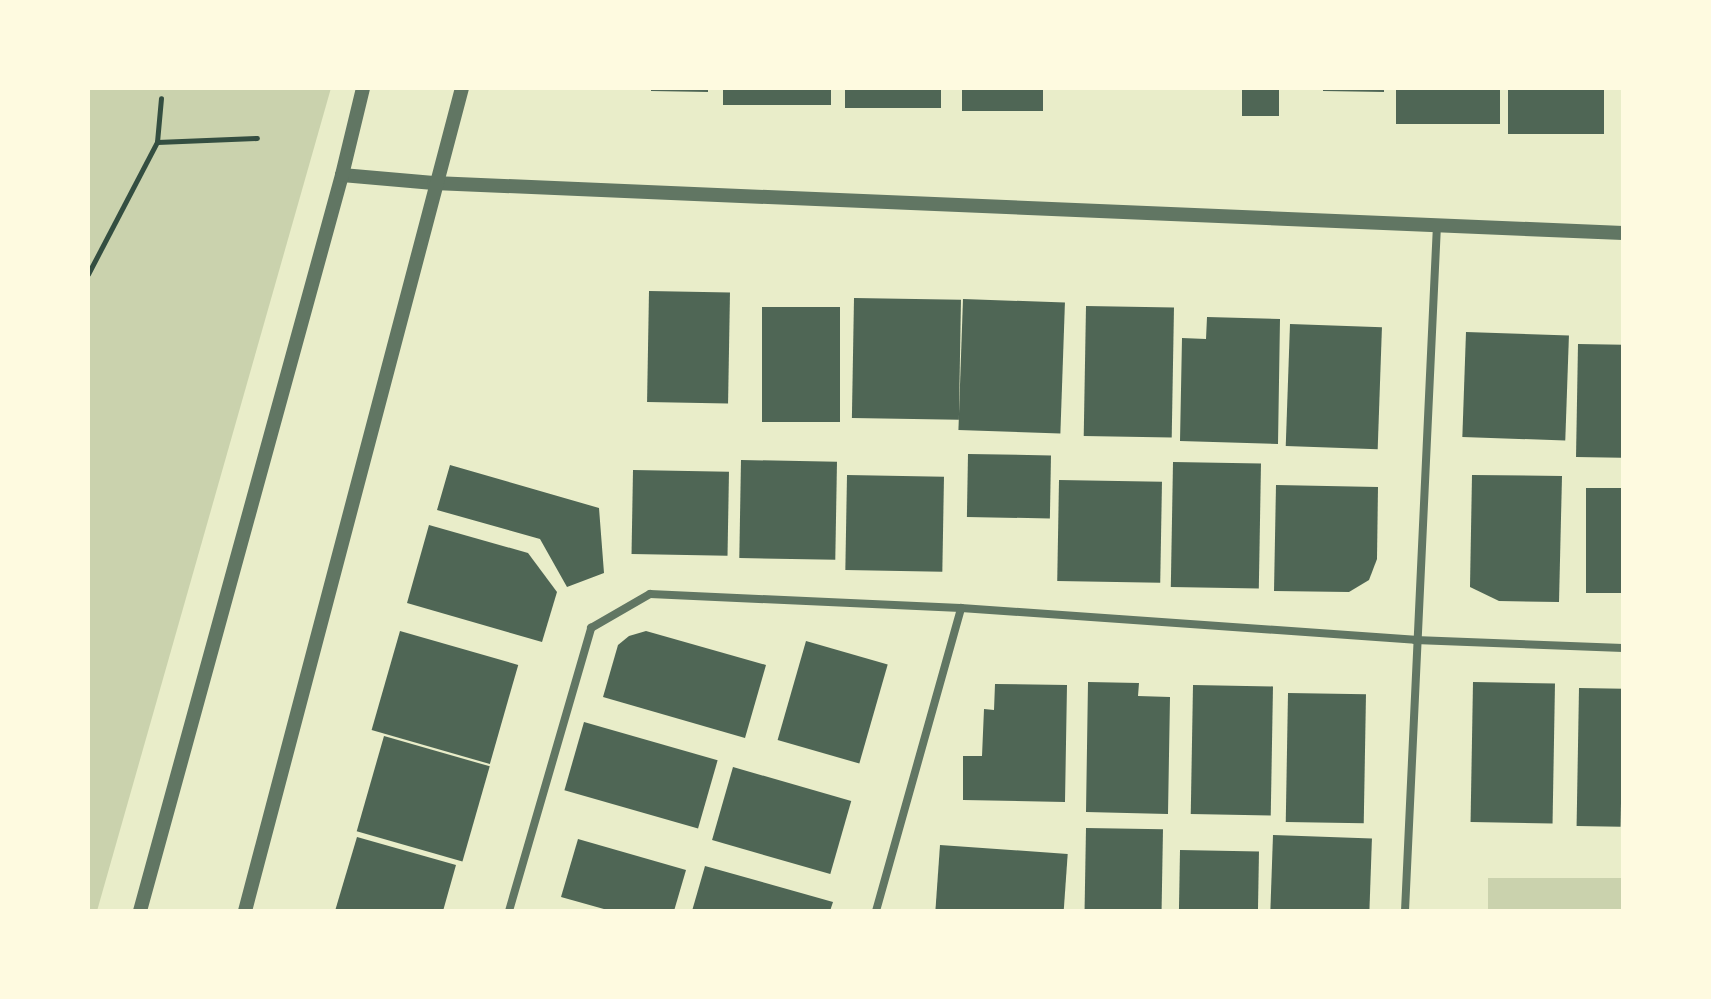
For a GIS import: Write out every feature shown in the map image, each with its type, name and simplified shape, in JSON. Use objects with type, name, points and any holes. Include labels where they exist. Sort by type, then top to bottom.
[{"type":"street","points":[[140,911],[342,175],[363,88]]},
{"type":"street","points":[[245,911],[434,183],[462,88]]},
{"type":"street","points":[[342,175],[434,183],[1623,233]]},
{"type":"street","points":[[1405,911],[1415,640],[1437,226]]},
{"type":"street","points":[[509,911],[591,628],[650,594],[961,608],[1415,640],[1623,648]]},
{"type":"street","points":[[876,911],[961,608]]},
{"type":"path","points":[[88,274],[157,142],[161,98]]},
{"type":"path","points":[[157,142],[257,138]]},
{"type":"green space","points":[[88,88],[331,88],[97,911],[88,911]]},
{"type":"green space","points":[[1488,878],[1623,878],[1623,911],[1488,911]]},
{"type":"building","points":[[651,88],[708,88],[708,92],[651,91]]},
{"type":"building","points":[[723,88],[831,88],[831,105],[723,105]]},
{"type":"building","points":[[845,88],[941,88],[941,108],[845,108]]},
{"type":"building","points":[[962,88],[1043,88],[1043,111],[962,111]]},
{"type":"building","points":[[1242,88],[1279,88],[1279,116],[1242,116]]},
{"type":"building","points":[[1323,88],[1384,88],[1384,92],[1323,91]]},
{"type":"building","points":[[1396,88],[1500,88],[1500,124],[1396,124]]},
{"type":"building","points":[[1508,88],[1604,88],[1604,134],[1508,134]]},
{"type":"building","points":[[649,291],[730,292],[728,403],[647,402]]},
{"type":"building","points":[[854,298],[961,300],[959,420],[852,418]]},
{"type":"building","points":[[963,299],[1065,303],[1060,433],[958,430]]},
{"type":"building","points":[[1086,306],[1174,308],[1172,438],[1084,436]]},
{"type":"building","points":[[762,307],[840,307],[840,422],[762,422]]},
{"type":"building","points":[[1207,317],[1280,319],[1278,444],[1180,441],[1182,338],[1206,339]]},
{"type":"building","points":[[1290,324],[1382,327],[1378,449],[1286,446]]},
{"type":"building","points":[[1466,332],[1569,336],[1565,441],[1462,437]]},
{"type":"building","points":[[1578,344],[1623,345],[1621,458],[1576,457]]},
{"type":"building","points":[[968,454],[1051,455],[1050,518],[967,517]]},
{"type":"building","points":[[741,460],[837,462],[835,560],[739,558]]},
{"type":"building","points":[[1173,462],[1261,464],[1259,589],[1171,587]]},
{"type":"building","points":[[450,465],[599,508],[604,573],[567,587],[540,539],[437,510]]},
{"type":"building","points":[[633,470],[729,472],[728,556],[632,554]]},
{"type":"building","points":[[847,475],[944,477],[942,572],[845,570]]},
{"type":"building","points":[[1472,475],[1562,476],[1559,602],[1499,601],[1470,587]]},
{"type":"building","points":[[1059,480],[1162,482],[1160,583],[1057,581]]},
{"type":"building","points":[[1276,485],[1378,487],[1377,559],[1369,580],[1349,592],[1274,591]]},
{"type":"building","points":[[1586,488],[1623,488],[1623,593],[1586,593]]},
{"type":"building","points":[[429,525],[528,553],[557,592],[542,642],[407,603]]},
{"type":"building","points":[[400,631],[518,665],[490,764],[372,730]]},
{"type":"building","points":[[646,631],[766,665],[745,738],[603,697],[618,645],[629,636]]},
{"type":"building","points":[[806,641],[888,664],[859,763],[778,740]]},
{"type":"building","points":[[1088,682],[1139,683],[1138,696],[1170,697],[1168,814],[1086,812]]},
{"type":"building","points":[[1473,682],[1555,683],[1553,823],[1471,822]]},
{"type":"building","points":[[995,684],[1067,685],[1065,802],[963,800],[963,756],[982,756],[984,709],[994,710]]},
{"type":"building","points":[[1193,685],[1273,686],[1271,815],[1191,814]]},
{"type":"building","points":[[1579,688],[1623,689],[1621,827],[1577,826]]},
{"type":"building","points":[[1288,693],[1366,694],[1364,823],[1286,822]]},
{"type":"building","points":[[584,722],[718,760],[698,829],[564,790]]},
{"type":"building","points":[[384,736],[490,766],[462,861],[357,831]]},
{"type":"building","points":[[733,767],[851,801],[830,874],[712,840]]},
{"type":"building","points":[[1086,828],[1163,829],[1162,911],[1085,911]]},
{"type":"building","points":[[1273,835],[1372,838],[1369,911],[1270,911]]},
{"type":"building","points":[[357,837],[456,865],[443,911],[335,911]]},
{"type":"building","points":[[578,839],[686,870],[674,911],[611,911],[561,897]]},
{"type":"building","points":[[940,845],[1068,854],[1064,911],[935,911]]},
{"type":"building","points":[[1180,850],[1259,851],[1258,911],[1179,911]]},
{"type":"building","points":[[705,866],[833,902],[830,911],[692,911]]}]
